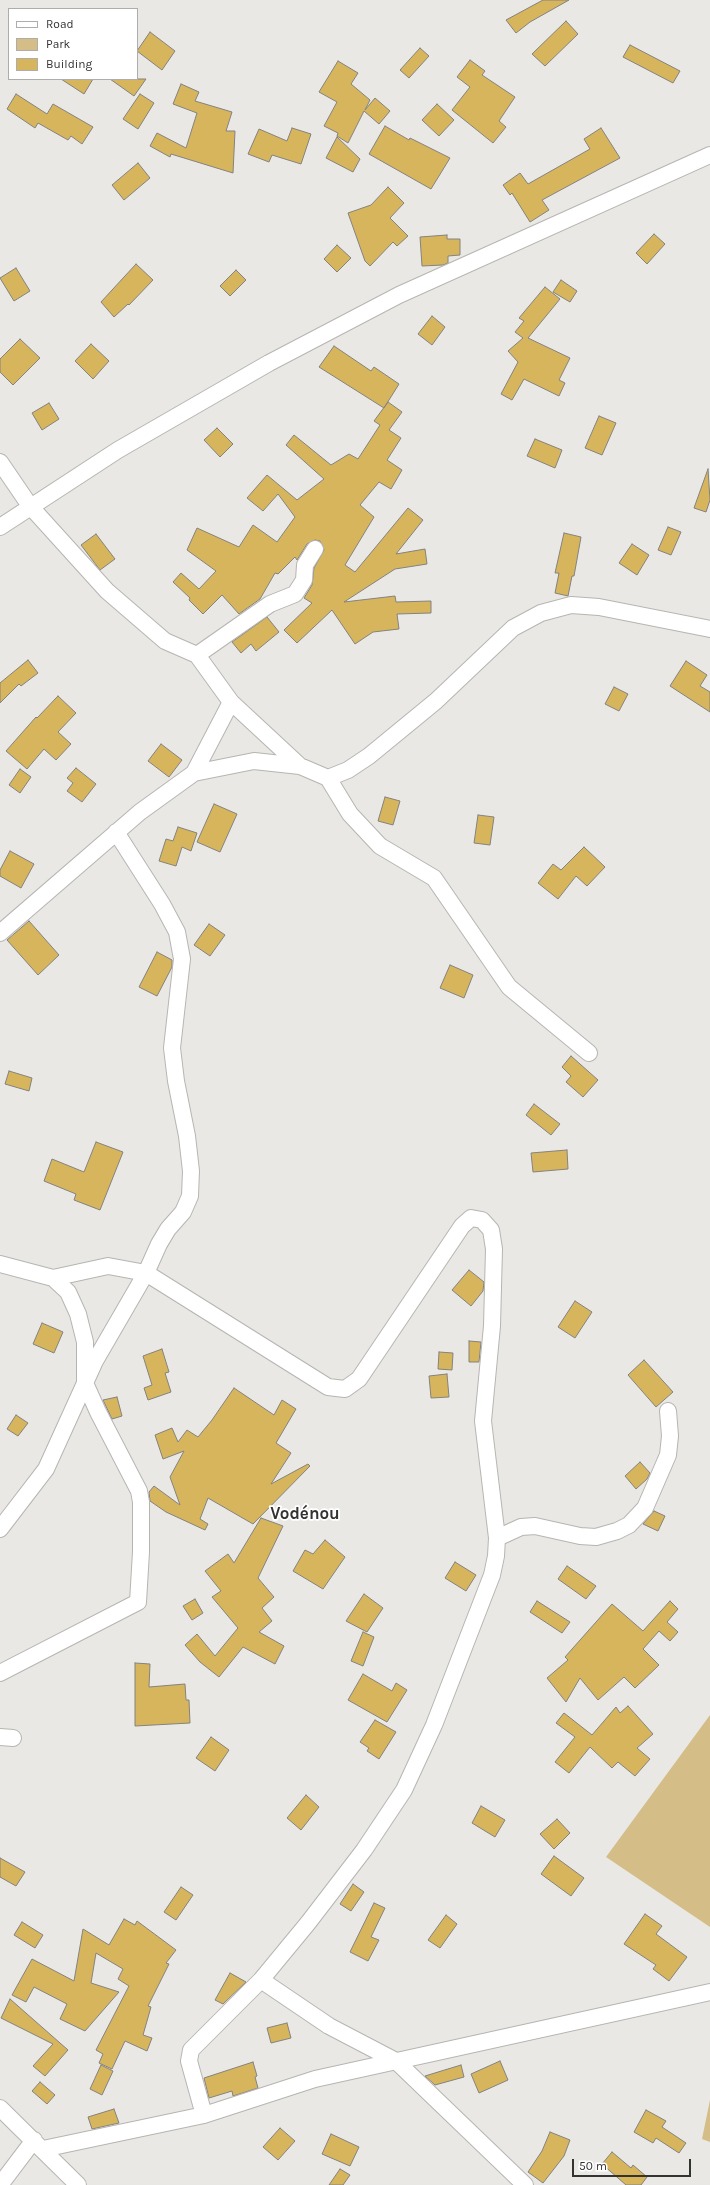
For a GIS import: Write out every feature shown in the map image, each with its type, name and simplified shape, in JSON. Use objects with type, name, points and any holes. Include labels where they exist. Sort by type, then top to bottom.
[{"type":"street","points":[[0,526],[118,450],[269,363],[392,299],[710,155]]},
{"type":"street","points":[[0,462],[30,506],[107,591],[165,641],[197,655],[231,702],[300,766]]},
{"type":"street","points":[[197,655],[270,604],[295,594],[304,580],[305,565],[315,549]]},
{"type":"street","points":[[328,778],[348,770],[369,756],[436,701],[513,628],[541,613],[571,605],[599,607],[710,629]]},
{"type":"street","points":[[194,773],[231,702]]},
{"type":"street","points":[[0,933],[140,812],[194,773],[254,761],[300,766],[328,778],[350,814],[380,846],[434,878],[509,987],[589,1053]]},
{"type":"street","points":[[0,1529],[46,1469],[95,1361],[146,1273],[159,1244],[183,1212],[190,1196],[192,1170],[188,1136],[176,1081],[172,1048],[182,959],[177,932],[162,904],[116,832]]},
{"type":"street","points":[[52,1278],[108,1266],[146,1273],[328,1387],[345,1389],[359,1379],[462,1226],[471,1218],[482,1220],[491,1230],[494,1249],[492,1326],[483,1421],[497,1538],[496,1556],[492,1575],[434,1725],[404,1790],[340,1881],[261,1980],[191,2050],[189,2061],[204,2115]]},
{"type":"street","points":[[0,1264],[52,1278],[68,1292],[78,1314],[85,1342],[85,1383],[98,1412],[139,1491],[141,1502],[141,1552],[138,1602],[0,1673]]},
{"type":"street","points":[[497,1538],[521,1528],[535,1526],[580,1536],[596,1537],[617,1532],[629,1526],[645,1508],[668,1455],[670,1436],[668,1411]]},
{"type":"street","points":[[261,1980],[329,2026],[396,2061],[525,2185]]},
{"type":"street","points":[[0,2185],[38,2144],[204,2115],[315,2079],[710,1992]]},
{"type":"street","points":[[0,2108],[78,2185]]},
{"type":"green space","points":[[710,1715],[710,1927],[606,1857]]},
{"type":"green space","points":[[710,2100],[710,2142],[702,2139]]},
{"type":"building","points":[[543,0],[569,0],[530,22],[516,33],[506,20]]},
{"type":"building","points":[[566,21],[578,34],[545,66],[532,54]]},
{"type":"building","points":[[150,32],[175,51],[162,70],[138,52]]},
{"type":"building","points":[[630,45],[680,71],[673,83],[623,57]]},
{"type":"building","points":[[420,48],[429,56],[409,78],[400,70]]},
{"type":"building","points":[[470,60],[485,71],[482,75],[515,97],[499,121],[506,127],[493,143],[452,110],[470,87],[457,77]]},
{"type":"building","points":[[338,61],[358,73],[351,84],[370,100],[365,110],[375,98],[390,111],[379,124],[364,111],[348,143],[337,136],[338,133],[324,126],[337,102],[319,92]]},
{"type":"building","points":[[146,79],[134,96],[111,80]]},
{"type":"building","points":[[63,80],[92,80],[84,94]]},
{"type":"building","points":[[181,84],[199,92],[195,101],[232,112],[226,131],[235,131],[233,173],[171,154],[170,157],[150,146],[157,133],[186,148],[197,113],[173,104]]},
{"type":"building","points":[[16,94],[47,114],[53,104],[93,127],[82,144],[71,136],[68,140],[38,123],[35,128],[7,109]]},
{"type":"building","points":[[140,94],[154,103],[138,129],[123,119]]},
{"type":"building","points":[[437,104],[454,120],[439,136],[422,120]]},
{"type":"building","points":[[385,126],[409,140],[410,138],[450,158],[431,189],[369,154]]},
{"type":"building","points":[[292,128],[311,134],[301,164],[272,155],[269,162],[248,154],[259,129],[287,141]]},
{"type":"building","points":[[601,128],[620,158],[542,200],[549,210],[530,222],[512,193],[510,195],[503,185],[520,173],[528,184],[590,149],[584,139]]},
{"type":"building","points":[[337,137],[360,159],[353,172],[326,158]]},
{"type":"building","points":[[138,163],[150,178],[124,200],[112,185]]},
{"type":"building","points":[[388,187],[404,203],[390,218],[408,236],[397,246],[393,242],[370,266],[365,261],[348,213],[371,205]]},
{"type":"building","points":[[654,234],[665,244],[647,264],[636,253]]},
{"type":"building","points":[[447,235],[447,239],[460,239],[460,255],[448,256],[448,263],[443,265],[422,266],[420,237]]},
{"type":"building","points":[[337,245],[351,258],[337,272],[324,259]]},
{"type":"building","points":[[136,264],[153,280],[129,305],[128,304],[114,317],[101,302]]},
{"type":"building","points":[[16,268],[30,291],[14,301],[0,278]]},
{"type":"building","points":[[236,270],[246,280],[230,296],[220,286]]},
{"type":"building","points":[[561,280],[577,291],[570,302],[553,292]]},
{"type":"building","points":[[545,287],[560,299],[528,338],[570,358],[559,380],[565,383],[559,396],[524,379],[512,400],[501,394],[518,362],[508,351],[523,338],[515,332],[524,321],[519,318]]},
{"type":"building","points":[[432,316],[445,327],[432,345],[418,334]]},
{"type":"building","points":[[20,339],[40,358],[13,385],[0,372],[0,359]]},
{"type":"building","points":[[91,344],[109,361],[93,379],[75,361]]},
{"type":"building","points":[[334,346],[371,371],[374,367],[399,384],[384,408],[319,367]]},
{"type":"building","points":[[388,402],[402,412],[389,430],[401,438],[387,460],[402,470],[391,489],[379,482],[360,505],[374,517],[345,565],[355,572],[408,508],[423,520],[396,554],[425,549],[427,564],[395,569],[344,602],[395,596],[396,602],[431,601],[431,613],[397,614],[399,629],[373,632],[355,644],[332,610],[297,643],[284,630],[312,603],[304,598],[312,585],[314,568],[324,550],[320,541],[315,540],[307,544],[297,560],[295,557],[278,574],[275,573],[260,599],[239,614],[222,595],[203,614],[189,600],[190,598],[173,582],[181,573],[199,589],[216,571],[187,550],[197,528],[239,547],[253,525],[277,542],[295,517],[278,494],[263,511],[247,498],[267,475],[297,500],[324,479],[286,445],[294,435],[331,465],[349,454],[358,459],[380,425],[374,421]]},
{"type":"building","points":[[49,403],[59,419],[42,430],[32,413]]},
{"type":"building","points":[[599,416],[616,423],[602,455],[585,448]]},
{"type":"building","points":[[217,428],[233,444],[220,457],[204,440]]},
{"type":"building","points":[[535,439],[562,450],[555,468],[527,456]]},
{"type":"building","points":[[708,469],[710,500],[706,512],[694,508]]},
{"type":"building","points":[[668,527],[681,532],[671,555],[658,550]]},
{"type":"building","points":[[564,533],[581,537],[574,576],[572,576],[568,596],[555,593],[559,573],[555,573]]},
{"type":"building","points":[[96,534],[115,559],[100,570],[81,545]]},
{"type":"building","points":[[632,544],[649,555],[637,575],[619,563]]},
{"type":"building","points":[[267,617],[279,632],[256,651],[251,644],[241,653],[232,642]]},
{"type":"building","points":[[28,660],[38,673],[21,686],[19,684],[0,703],[0,683]]},
{"type":"building","points":[[686,661],[707,675],[700,686],[710,692],[710,712],[670,686]]},
{"type":"building","points":[[614,687],[628,694],[619,711],[605,704]]},
{"type":"building","points":[[58,696],[76,713],[58,732],[71,744],[56,760],[44,749],[27,769],[6,751],[36,717],[37,718]]},
{"type":"building","points":[[161,744],[182,760],[169,777],[148,761]]},
{"type":"building","points":[[76,768],[96,784],[82,802],[67,791],[73,783],[67,778]]},
{"type":"building","points":[[20,769],[31,777],[20,793],[9,785]]},
{"type":"building","points":[[385,797],[400,801],[393,825],[378,821]]},
{"type":"building","points":[[214,804],[237,814],[220,852],[197,842]]},
{"type":"building","points":[[478,815],[494,817],[490,845],[474,843]]},
{"type":"building","points":[[178,827],[197,833],[191,851],[182,847],[176,866],[159,861],[166,839],[173,841]]},
{"type":"building","points":[[584,847],[605,867],[587,886],[576,876],[558,899],[538,883],[553,864],[561,870]]},
{"type":"building","points":[[10,851],[34,864],[21,888],[0,876],[0,870]]},
{"type":"building","points":[[29,921],[59,955],[38,975],[7,940]]},
{"type":"building","points":[[209,924],[225,935],[210,956],[194,945]]},
{"type":"building","points":[[157,952],[172,960],[172,967],[157,996],[139,987]]},
{"type":"building","points":[[450,965],[473,975],[464,998],[440,988]]},
{"type":"building","points":[[571,1056],[598,1080],[583,1097],[566,1082],[571,1076],[562,1067]]},
{"type":"building","points":[[9,1071],[32,1078],[29,1091],[5,1084]]},
{"type":"building","points":[[534,1104],[560,1124],[551,1135],[526,1115]]},
{"type":"building","points":[[96,1142],[123,1152],[100,1210],[74,1200],[76,1194],[44,1181],[52,1159],[84,1172]]},
{"type":"building","points":[[567,1150],[568,1169],[533,1172],[531,1153]]},
{"type":"building","points":[[469,1270],[484,1282],[483,1291],[471,1306],[452,1290]]},
{"type":"building","points":[[575,1301],[592,1312],[575,1338],[558,1327]]},
{"type":"building","points":[[42,1323],[63,1332],[54,1353],[33,1344]]},
{"type":"building","points":[[469,1341],[481,1342],[479,1362],[469,1362]]},
{"type":"building","points":[[162,1349],[169,1372],[165,1373],[171,1392],[148,1400],[144,1388],[152,1385],[143,1356]]},
{"type":"building","points":[[439,1352],[453,1353],[452,1370],[438,1369]]},
{"type":"building","points":[[644,1360],[673,1392],[656,1407],[628,1375]]},
{"type":"building","points":[[447,1374],[449,1397],[431,1398],[429,1376]]},
{"type":"building","points":[[234,1388],[274,1415],[282,1400],[296,1409],[276,1443],[291,1453],[271,1484],[308,1464],[310,1466],[253,1524],[208,1498],[200,1519],[208,1524],[205,1530],[166,1512],[150,1501],[149,1492],[154,1486],[180,1505],[170,1477],[184,1451],[163,1459],[155,1435],[172,1428],[178,1442],[187,1430],[198,1437],[212,1420]]},
{"type":"building","points":[[117,1397],[122,1416],[112,1419],[103,1400]]},
{"type":"building","points":[[16,1415],[28,1423],[18,1436],[7,1429]]},
{"type":"building","points":[[640,1462],[650,1473],[647,1479],[636,1489],[625,1476]]},
{"type":"building","points":[[654,1511],[665,1516],[658,1531],[643,1524]]},
{"type":"building","points":[[261,1518],[283,1526],[258,1578],[274,1597],[262,1608],[272,1621],[259,1632],[284,1646],[275,1664],[243,1647],[219,1677],[200,1662],[185,1645],[197,1634],[215,1656],[238,1628],[212,1597],[221,1591],[205,1571],[228,1554],[234,1563]]},
{"type":"building","points":[[325,1540],[345,1557],[323,1589],[293,1571],[305,1550],[313,1554]]},
{"type":"building","points":[[455,1562],[476,1575],[466,1591],[445,1578]]},
{"type":"building","points":[[567,1566],[596,1586],[586,1599],[558,1579]]},
{"type":"building","points":[[364,1594],[383,1608],[367,1632],[346,1621]]},
{"type":"building","points":[[195,1599],[203,1613],[192,1620],[183,1606]]},
{"type":"building","points":[[537,1601],[570,1622],[562,1633],[530,1612]]},
{"type":"building","points":[[670,1601],[678,1609],[667,1622],[678,1632],[670,1641],[659,1631],[643,1649],[659,1665],[635,1688],[624,1677],[598,1700],[580,1678],[566,1702],[547,1678],[568,1660],[565,1657],[612,1604],[643,1631]]},
{"type":"building","points":[[363,1632],[374,1637],[363,1666],[351,1661]]},
{"type":"building","points":[[135,1663],[150,1664],[149,1687],[185,1684],[186,1700],[189,1700],[190,1723],[135,1726]]},
{"type":"building","points":[[363,1674],[392,1691],[396,1683],[407,1690],[387,1722],[348,1700]]},
{"type":"building","points":[[628,1706],[653,1734],[637,1748],[650,1759],[635,1776],[618,1762],[612,1768],[590,1747],[569,1773],[555,1762],[575,1737],[556,1723],[564,1713],[592,1735],[616,1707],[620,1713]]},
{"type":"building","points":[[375,1720],[396,1732],[379,1759],[367,1751],[369,1748],[360,1742]]},
{"type":"building","points":[[211,1737],[229,1750],[215,1771],[196,1758]]},
{"type":"building","points":[[306,1795],[319,1807],[301,1830],[287,1818]]},
{"type":"building","points":[[481,1806],[505,1820],[495,1837],[472,1823]]},
{"type":"building","points":[[557,1819],[570,1833],[554,1849],[540,1834]]},
{"type":"building","points":[[554,1856],[584,1878],[571,1896],[541,1874]]},
{"type":"building","points":[[0,1858],[25,1872],[16,1886],[0,1877]]},
{"type":"building","points":[[353,1884],[364,1892],[351,1911],[340,1904]]},
{"type":"building","points":[[181,1887],[193,1895],[176,1920],[164,1912]]},
{"type":"building","points":[[374,1903],[385,1908],[371,1937],[379,1940],[368,1961],[350,1952]]},
{"type":"building","points":[[645,1914],[662,1926],[656,1934],[687,1957],[669,1981],[653,1969],[656,1965],[624,1944]]},
{"type":"building","points":[[446,1915],[457,1924],[440,1948],[428,1940]]},
{"type":"building","points":[[124,1919],[135,1925],[137,1921],[176,1950],[166,1963],[169,1964],[148,2006],[151,2007],[143,2035],[152,2038],[147,2051],[125,2041],[112,2069],[99,2063],[103,2054],[96,2050],[129,1986],[118,1979],[123,1969],[96,1953],[91,1983],[119,1992],[85,2031],[60,2019],[67,2004],[34,1987],[26,2002],[12,1995],[32,1959],[74,1981],[83,1929],[109,1945]]},
{"type":"building","points":[[22,1922],[43,1935],[35,1948],[14,1935]]},
{"type":"building","points":[[230,1973],[246,1982],[223,2004],[215,2000]]},
{"type":"building","points":[[10,1999],[68,2050],[45,2076],[33,2066],[53,2044],[1,2018]]},
{"type":"building","points":[[287,2023],[291,2038],[271,2043],[267,2028]]},
{"type":"building","points":[[500,2061],[508,2080],[479,2093],[471,2074]]},
{"type":"building","points":[[253,2062],[257,2076],[255,2077],[258,2088],[233,2096],[232,2091],[209,2098],[204,2078]]},
{"type":"building","points":[[101,2065],[113,2071],[102,2095],[90,2089]]},
{"type":"building","points":[[461,2065],[464,2077],[435,2085],[425,2076]]},
{"type":"building","points":[[40,2082],[55,2095],[47,2104],[32,2091]]},
{"type":"building","points":[[114,2109],[119,2123],[92,2129],[88,2117]]},
{"type":"building","points":[[646,2110],[666,2121],[662,2127],[686,2143],[679,2153],[656,2138],[653,2143],[634,2132]]},
{"type":"building","points":[[280,2128],[295,2141],[278,2160],[263,2147]]},
{"type":"building","points":[[550,2132],[570,2140],[564,2156],[543,2183],[528,2172],[542,2151]]},
{"type":"building","points":[[331,2134],[359,2147],[350,2166],[322,2154]]},
{"type":"building","points":[[612,2152],[631,2168],[633,2165],[647,2177],[641,2185],[626,2185],[602,2164]]},
{"type":"building","points":[[340,2169],[350,2175],[343,2185],[329,2185]]},
{"type":"district","name":"Vodénou","points":[[305,1514]]}]
